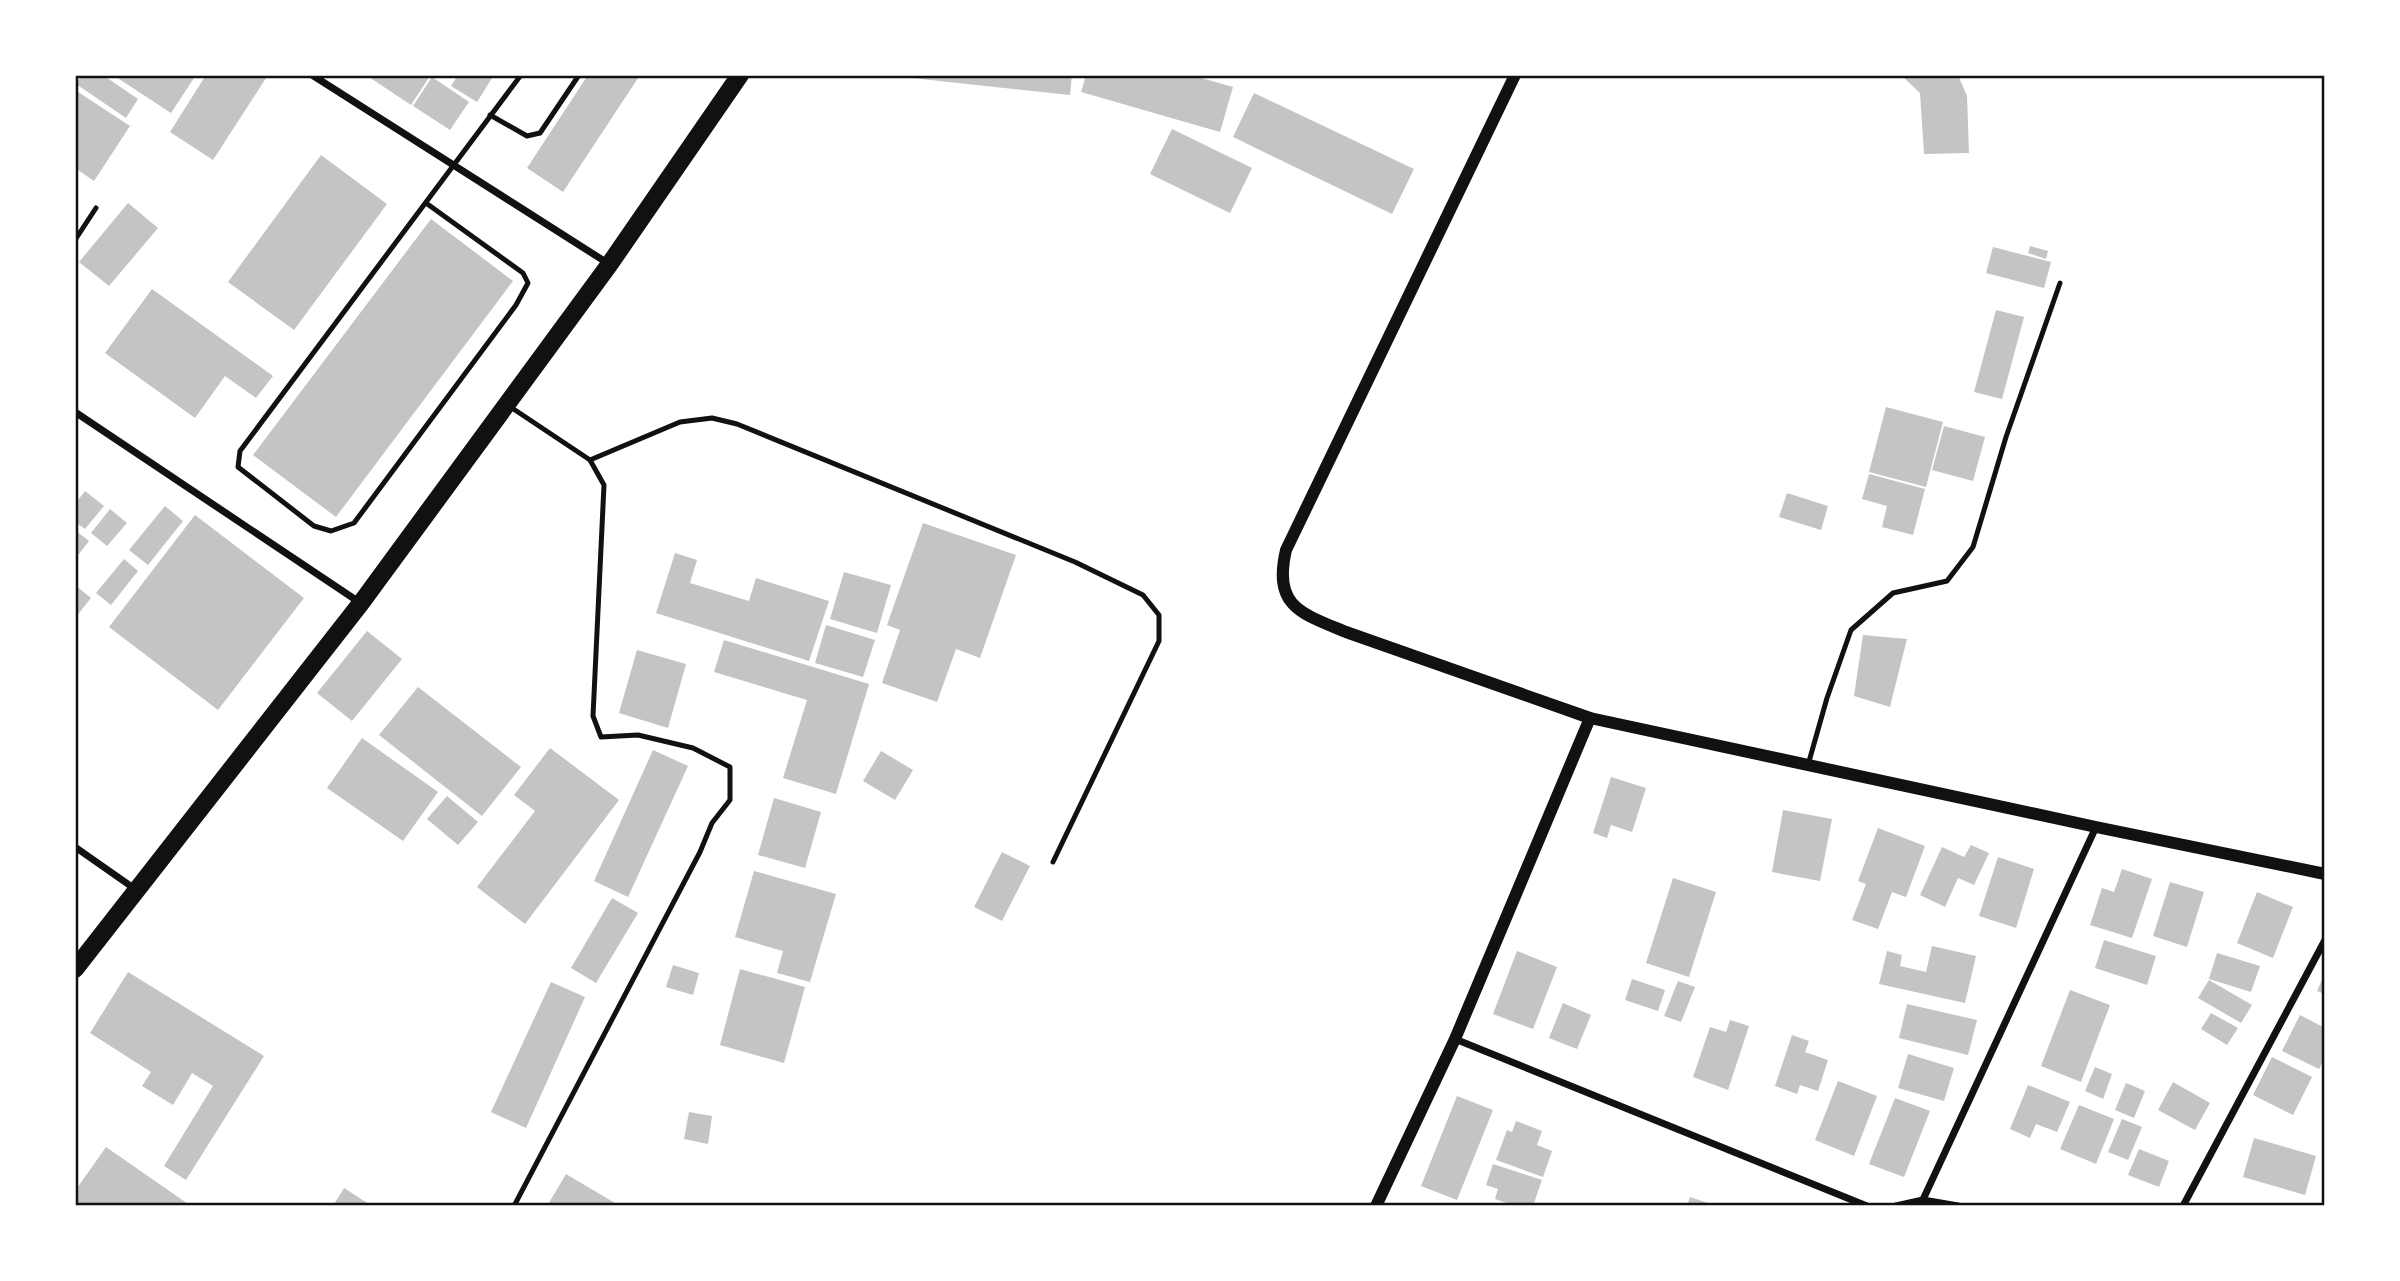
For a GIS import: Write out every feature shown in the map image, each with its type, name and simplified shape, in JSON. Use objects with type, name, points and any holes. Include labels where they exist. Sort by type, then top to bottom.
[{"type":"main road","points":[[75,969],[360,603],[609,265],[740,75]]},
{"type":"street","points":[[312,75],[609,265]]},
{"type":"street","points":[[1515,75],[1301,513],[1281,570],[1283,590],[1293,604],[1307,616],[1346,632],[1590,718],[2325,874]]},
{"type":"street","points":[[75,412],[360,603]]},
{"type":"street","points":[[1376,1206],[1455,1039],[1590,718]]},
{"type":"street","points":[[1921,1203],[2096,827]]},
{"type":"street","points":[[75,847],[138,891]]},
{"type":"street","points":[[2183,1206],[2325,940]]},
{"type":"street","points":[[1455,1039],[1867,1206]]},
{"type":"street","points":[[1896,1206],[1921,1203],[1958,1206]]},
{"type":"lane","points":[[426,203],[523,273],[528,283],[516,305],[354,523],[331,530],[314,526],[238,467],[240,451],[521,75]]},
{"type":"lane","points":[[491,115],[527,136],[540,133],[579,75]]},
{"type":"lane","points":[[75,240],[96,208]]},
{"type":"lane","points":[[1808,765],[1827,698],[1851,630],[1894,593],[1947,581],[1973,547],[2007,437],[2060,283]]},
{"type":"lane","points":[[507,404],[590,460],[604,485],[593,716],[601,737],[638,735],[693,748],[730,767],[730,800],[712,823],[700,852],[513,1206]]},
{"type":"lane","points":[[590,460],[680,422],[712,418],[737,424],[1075,562],[1143,595],[1159,615],[1159,641],[1053,862]]},
{"type":"building","points":[[82,75],[103,75],[138,99],[126,118],[76,84]]},
{"type":"building","points":[[113,75],[196,75],[171,113]]},
{"type":"building","points":[[206,75],[268,75],[213,160],[170,132]]},
{"type":"building","points":[[366,75],[429,75],[430,76],[411,105]]},
{"type":"building","points":[[458,75],[494,75],[477,102],[451,86]]},
{"type":"building","points":[[588,75],[640,75],[563,192],[527,168]]},
{"type":"building","points":[[903,75],[1072,75],[1070,95]]},
{"type":"building","points":[[1086,75],[1191,75],[1233,87],[1220,132],[1081,92]]},
{"type":"building","points":[[1901,75],[1958,75],[1967,96],[1969,153],[1924,154],[1920,93]]},
{"type":"building","points":[[432,77],[469,102],[450,130],[413,106]]},
{"type":"building","points":[[75,90],[130,126],[94,181],[75,168]]},
{"type":"building","points":[[1254,93],[1414,169],[1392,214],[1233,137]]},
{"type":"building","points":[[1172,129],[1252,168],[1230,213],[1150,174]]},
{"type":"building","points":[[321,155],[387,204],[294,330],[228,282]]},
{"type":"building","points":[[128,203],[158,228],[109,286],[79,262]]},
{"type":"building","points":[[431,219],[513,281],[336,517],[253,455]]},
{"type":"building","points":[[2030,246],[2048,251],[2046,259],[2028,253]]},
{"type":"building","points":[[1993,247],[2051,262],[2044,288],[1986,273]]},
{"type":"building","points":[[152,289],[273,376],[256,398],[225,376],[195,418],[105,353]]},
{"type":"building","points":[[1996,310],[2024,317],[2002,399],[1974,392]]},
{"type":"building","points":[[1886,407],[1943,422],[1926,487],[1869,472]]},
{"type":"building","points":[[1944,426],[1985,437],[1973,481],[1932,470]]},
{"type":"building","points":[[1869,474],[1925,489],[1913,535],[1882,527],[1887,506],[1862,499]]},
{"type":"building","points":[[85,491],[104,506],[85,529],[75,522],[75,504]]},
{"type":"building","points":[[1787,493],[1828,506],[1821,530],[1779,517]]},
{"type":"building","points":[[165,506],[183,521],[148,565],[129,550]]},
{"type":"building","points":[[110,509],[127,523],[107,546],[91,533]]},
{"type":"building","points":[[195,515],[304,598],[218,710],[109,627]]},
{"type":"building","points":[[923,523],[1016,555],[980,658],[956,649],[937,702],[882,683],[900,630],[887,625]]},
{"type":"building","points":[[75,530],[89,541],[75,559]]},
{"type":"building","points":[[675,553],[697,560],[690,583],[749,601],[756,578],[829,601],[809,661],[656,613]]},
{"type":"building","points":[[124,559],[138,571],[111,605],[96,593]]},
{"type":"building","points":[[844,572],[891,585],[877,633],[830,619]]},
{"type":"building","points":[[75,585],[91,598],[75,618]]},
{"type":"building","points":[[826,625],[875,640],[863,677],[815,663]]},
{"type":"building","points":[[367,631],[402,659],[352,721],[317,693]]},
{"type":"building","points":[[1863,635],[1907,639],[1890,707],[1854,696]]},
{"type":"building","points":[[724,640],[869,684],[836,794],[783,778],[807,700],[714,672]]},
{"type":"building","points":[[637,650],[686,664],[668,728],[619,713]]},
{"type":"building","points":[[418,687],[521,767],[482,816],[379,735]]},
{"type":"building","points":[[362,738],[438,792],[403,841],[327,788]]},
{"type":"building","points":[[550,748],[619,800],[525,924],[477,887],[535,811],[514,795]]},
{"type":"building","points":[[653,750],[688,766],[628,897],[594,881]]},
{"type":"building","points":[[881,751],[913,770],[895,800],[863,781]]},
{"type":"building","points":[[1611,777],[1646,788],[1632,832],[1611,825],[1607,838],[1593,833]]},
{"type":"building","points":[[447,796],[478,822],[458,845],[427,819]]},
{"type":"building","points":[[774,798],[821,812],[805,868],[758,855]]},
{"type":"building","points":[[1783,810],[1832,819],[1820,881],[1772,872]]},
{"type":"building","points":[[1878,828],[1925,846],[1906,897],[1892,892],[1878,929],[1852,920],[1866,884],[1858,881]]},
{"type":"building","points":[[1971,845],[1989,853],[1974,885],[1958,878],[1945,907],[1920,895],[1942,847],[1964,857]]},
{"type":"building","points":[[1002,852],[1030,866],[1002,921],[974,907]]},
{"type":"building","points":[[1998,857],[2034,869],[2016,928],[1979,916]]},
{"type":"building","points":[[2122,869],[2152,879],[2132,938],[2090,925],[2102,888],[2114,892]]},
{"type":"building","points":[[754,871],[836,894],[810,982],[777,973],[783,951],[735,937]]},
{"type":"building","points":[[1673,878],[1716,892],[1689,977],[1646,963]]},
{"type":"building","points":[[2170,882],[2204,892],[2187,947],[2153,936]]},
{"type":"building","points":[[2257,892],[2293,907],[2273,958],[2237,943]]},
{"type":"building","points":[[612,898],[638,913],[596,983],[571,968]]},
{"type":"building","points":[[2104,940],[2156,956],[2147,985],[2095,968]]},
{"type":"building","points":[[1932,946],[1976,956],[1965,1003],[1879,984],[1887,951],[1902,955],[1900,966],[1926,972]]},
{"type":"building","points":[[1517,951],[1557,967],[1533,1029],[1493,1014]]},
{"type":"building","points":[[2217,953],[2260,966],[2251,992],[2209,979]]},
{"type":"building","points":[[673,965],[699,973],[693,995],[666,987]]},
{"type":"building","points":[[740,969],[805,987],[784,1063],[720,1045]]},
{"type":"building","points":[[128,972],[264,1056],[186,1180],[164,1166],[213,1086],[192,1073],[173,1105],[142,1086],[151,1072],[90,1033]]},
{"type":"building","points":[[2325,973],[2325,994],[2317,991]]},
{"type":"building","points":[[1632,979],[1665,990],[1658,1011],[1625,1000]]},
{"type":"building","points":[[2209,980],[2252,1005],[2241,1023],[2198,998]]},
{"type":"building","points":[[1678,981],[1695,987],[1681,1022],[1664,1016]]},
{"type":"building","points":[[551,982],[585,997],[526,1128],[491,1112]]},
{"type":"building","points":[[2070,990],[2110,1005],[2081,1082],[2041,1066]]},
{"type":"building","points":[[1563,1003],[1591,1015],[1577,1049],[1549,1038]]},
{"type":"building","points":[[1907,1004],[1977,1020],[1968,1055],[1899,1038]]},
{"type":"building","points":[[2211,1013],[2238,1028],[2227,1045],[2201,1029]]},
{"type":"building","points":[[2300,1015],[2325,1028],[2325,1057],[2319,1069],[2282,1051]]},
{"type":"building","points":[[1730,1020],[1749,1026],[1728,1090],[1693,1077],[1710,1027],[1726,1032]]},
{"type":"building","points":[[1792,1035],[1809,1041],[1805,1052],[1828,1060],[1818,1091],[1800,1085],[1797,1094],[1775,1086]]},
{"type":"building","points":[[1908,1054],[1954,1068],[1944,1101],[1898,1088]]},
{"type":"building","points":[[2272,1057],[2312,1077],[2293,1115],[2253,1095]]},
{"type":"building","points":[[2095,1067],[2112,1074],[2103,1099],[2085,1091]]},
{"type":"building","points":[[1838,1081],[1877,1096],[1854,1156],[1815,1140]]},
{"type":"building","points":[[2173,1082],[2210,1103],[2195,1130],[2158,1110]]},
{"type":"building","points":[[2126,1083],[2145,1091],[2134,1118],[2115,1110]]},
{"type":"building","points":[[2028,1085],[2070,1102],[2057,1132],[2036,1124],[2030,1138],[2010,1129]]},
{"type":"building","points":[[1457,1096],[1493,1110],[1457,1200],[1421,1186]]},
{"type":"building","points":[[1895,1098],[1930,1111],[1904,1177],[1869,1164]]},
{"type":"building","points":[[2079,1105],[2114,1119],[2096,1164],[2060,1149]]},
{"type":"building","points":[[689,1112],[712,1116],[708,1144],[684,1139]]},
{"type":"building","points":[[2122,1119],[2142,1127],[2128,1160],[2108,1152]]},
{"type":"building","points":[[1516,1121],[1542,1131],[1537,1145],[1552,1151],[1543,1177],[1496,1160],[1507,1130],[1512,1132]]},
{"type":"building","points":[[2254,1138],[2316,1156],[2305,1195],[2243,1177]]},
{"type":"building","points":[[106,1147],[191,1206],[75,1206],[75,1191]]},
{"type":"building","points":[[2139,1149],[2169,1161],[2159,1187],[2128,1175]]},
{"type":"building","points":[[1493,1164],[1542,1180],[1533,1206],[1516,1206],[1495,1199],[1498,1189],[1486,1185]]},
{"type":"building","points":[[566,1174],[620,1206],[547,1206]]},
{"type":"building","points":[[344,1188],[372,1206],[333,1206]]},
{"type":"building","points":[[1690,1197],[1714,1205],[1714,1206],[1687,1206]]}]
